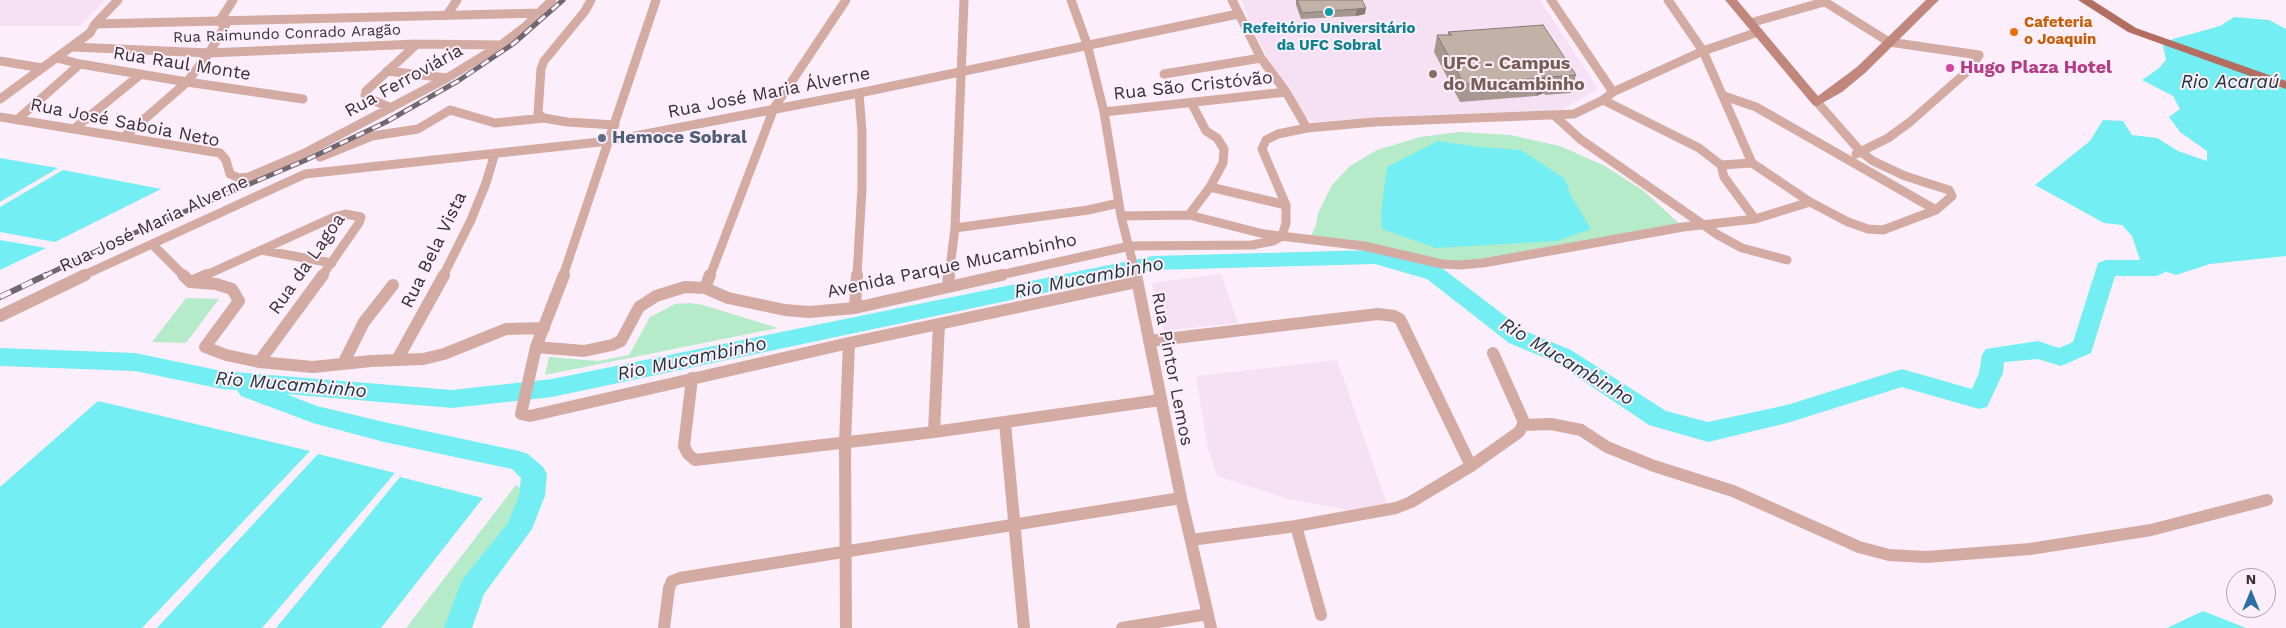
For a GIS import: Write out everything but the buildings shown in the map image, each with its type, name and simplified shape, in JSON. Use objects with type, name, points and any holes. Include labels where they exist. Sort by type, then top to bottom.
[{"type":"main road","points":[[2084,0],[2124,26],[2286,85]]},
{"type":"main road","points":[[2098,0],[2120,17],[2153,37]]},
{"type":"street","points":[[0,98],[90,33],[95,24],[118,0]]},
{"type":"street","points":[[124,136],[187,82],[208,54],[233,0]]},
{"type":"street","points":[[447,15],[457,0]]},
{"type":"street","name":"Rua Ferroviária","points":[[260,174],[303,154],[447,78],[501,45],[540,13],[552,0]]},
{"type":"street","points":[[544,118],[538,114],[537,108],[541,69],[544,61],[580,18],[591,0]]},
{"type":"street","points":[[656,0],[615,125],[536,347],[520,411],[523,415],[530,416],[692,378],[1136,280]]},
{"type":"street","points":[[705,288],[774,108],[846,0]]},
{"type":"street","points":[[948,286],[955,228],[964,0]]},
{"type":"street","name":"Rua Pintor Lemos","points":[[1071,0],[1087,44],[1104,112],[1121,216],[1130,246],[1190,540],[1212,628]]},
{"type":"street","points":[[1232,0],[1261,58],[1286,92],[1307,128]]},
{"type":"street","points":[[1551,0],[1613,92]]},
{"type":"street","points":[[1668,0],[1703,51],[1752,163],[1810,202],[1848,222],[1876,230],[1884,230],[1936,210],[1952,196],[1949,190],[1889,170],[1861,152],[1732,0]]},
{"type":"street","points":[[1282,236],[1286,223],[1286,205],[1262,149],[1266,140],[1284,132],[1307,128],[1437,119],[1555,116],[1580,112],[1603,100],[1613,92],[1754,27],[1823,1],[1889,42],[1979,55],[1970,69],[1910,122],[1888,138],[1846,159]]},
{"type":"street","points":[[1817,102],[1838,89],[1932,1]]},
{"type":"street","points":[[95,24],[540,13]]},
{"type":"street","name":"Rua José Maria Álverne","points":[[305,174],[609,141],[859,93],[1238,14]]},
{"type":"street","points":[[391,108],[365,95],[366,90],[417,44]]},
{"type":"street","name":"Rua Raimundo Conrado Aragão","points":[[73,47],[208,54],[417,44],[501,45]]},
{"type":"street","name":"Rua Raul Monte","points":[[57,58],[80,64],[187,82],[303,99]]},
{"type":"street","points":[[1164,74],[1261,58]]},
{"type":"street","points":[[0,61],[42,68]]},
{"type":"street","points":[[18,120],[80,64]]},
{"type":"street","points":[[387,71],[447,78]]},
{"type":"street","points":[[75,128],[142,74]]},
{"type":"street","name":"Rua São Cristóvão","points":[[1104,112],[1192,104],[1286,92]]},
{"type":"street","points":[[854,308],[862,187],[862,132],[859,93]]},
{"type":"street","points":[[1724,96],[1756,107],[1936,210]]},
{"type":"street","points":[[1603,100],[1690,142],[1721,165],[1724,177],[1755,219]]},
{"type":"street","points":[[1189,215],[1210,187],[1223,162],[1224,149],[1217,138],[1206,131],[1192,104]]},
{"type":"street","points":[[320,157],[372,136],[418,129],[450,110],[495,123],[544,118],[567,122],[615,125]]},
{"type":"street","points":[[1555,116],[1593,148],[1718,235],[1742,248],[1787,260]]},
{"type":"street","name":"Rua José Saboia Neto","points":[[0,117],[220,153],[226,160],[230,174],[239,178],[260,174]]},
{"type":"street","name":"Rua Bela Vista","points":[[397,360],[438,286],[471,220],[486,183],[495,153]]},
{"type":"street","points":[[303,154],[306,160],[305,174]]},
{"type":"street","points":[[1721,165],[1752,163]]},
{"type":"street","name":"Rua José Maria Alverne","points":[[0,316],[305,174]]},
{"type":"street","points":[[1210,187],[1286,205]]},
{"type":"street","points":[[1121,216],[1189,215],[1264,234],[1364,246],[1428,261],[1460,265],[1482,263],[1704,224],[1755,219],[1810,202]]},
{"type":"street","points":[[955,228],[1088,210],[1119,203]]},
{"type":"street","name":"Rua da Lagoa","points":[[190,282],[334,217],[345,214],[361,217],[360,223],[332,263],[259,362]]},
{"type":"street","name":"Avenida Parque Mucambinho","points":[[536,347],[584,351],[612,345],[621,341],[639,307],[669,291],[685,287],[705,288],[728,298],[785,310],[809,312],[854,308],[1130,246],[1257,244],[1273,241],[1282,236]]},
{"type":"street","points":[[152,244],[190,282],[216,284],[232,289],[240,301],[205,347],[226,356],[259,362],[313,367],[434,357],[506,330],[525,327],[544,328]]},
{"type":"street","points":[[261,250],[332,263]]},
{"type":"street","points":[[343,364],[364,322],[393,285]]},
{"type":"street","points":[[1150,342],[1378,314],[1394,316],[1400,319],[1471,466]]},
{"type":"street","points":[[934,432],[938,324]]},
{"type":"street","points":[[846,628],[844,443],[849,343]]},
{"type":"street","points":[[1190,540],[1296,526],[1396,508],[1411,502],[1471,466],[1519,432],[1523,425],[1523,420],[1493,353]]},
{"type":"street","points":[[692,378],[684,446],[688,454],[695,460],[1005,423],[1160,400]]},
{"type":"street","points":[[1005,423],[1024,628]]},
{"type":"street","points":[[1523,425],[1551,424],[1581,430],[1607,447],[1733,490],[1860,548],[1889,555],[1926,557],[2030,549],[2151,530],[2267,500]]},
{"type":"street","points":[[664,628],[669,588],[672,581],[680,578],[1181,498]]},
{"type":"street","points":[[1296,526],[1321,615]]},
{"type":"street","points":[[1122,628],[1208,614]]},
{"type":"shaded area","points":[[0,0],[106,0],[80,26],[0,26]]},
{"type":"shaded area","name":"UFC - Campus do Mucambinho","points":[[1242,0],[1540,0],[1598,89],[1561,110],[1419,115],[1313,122],[1304,116],[1269,60],[1251,26]]},
{"type":"shaded area","points":[[1221,274],[1238,323],[1163,331],[1152,283]]},
{"type":"shaded area","points":[[1337,360],[1387,504],[1348,510],[1289,499],[1217,476],[1207,445],[1196,376]]},
{"type":"green space","points":[[1459,132],[1510,135],[1560,146],[1605,166],[1644,191],[1683,227],[1460,265],[1310,238],[1316,226],[1318,213],[1332,185],[1350,166],[1377,150],[1420,137]]},
{"type":"green space","points":[[186,298],[219,299],[186,343],[152,342]]},
{"type":"green space","points":[[690,303],[703,305],[778,328],[545,375],[549,357],[598,361],[629,355],[650,317],[675,304]]},
{"type":"green space","points":[[516,485],[532,496],[519,529],[472,588],[458,628],[406,628]]},
{"type":"water","name":"Rio Acaraú","points":[[2234,17],[2269,20],[2286,29],[2286,256],[2210,264],[2176,275],[2141,263],[2132,236],[2122,225],[2104,223],[2035,185],[2090,141],[2103,120],[2123,121],[2132,135],[2157,138],[2178,151],[2207,161],[2207,151],[2180,132],[2169,117],[2180,109],[2173,96],[2142,80],[2158,69],[2166,60],[2163,45],[2173,39],[2220,26]]},
{"type":"water","points":[[1438,141],[1479,147],[1521,150],[1565,179],[1571,196],[1591,229],[1557,241],[1436,248],[1382,229],[1381,213],[1387,167]]},
{"type":"water","points":[[0,158],[58,168],[0,202]]},
{"type":"water","points":[[63,170],[161,189],[55,242],[0,232],[0,207]]},
{"type":"water","points":[[0,240],[46,248],[0,270]]},
{"type":"water","points":[[98,401],[310,451],[142,628],[0,628],[0,487]]},
{"type":"water","points":[[318,454],[395,473],[262,628],[157,628]]},
{"type":"water","points":[[400,477],[483,498],[381,628],[276,628]]},
{"type":"water","points":[[2203,611],[2246,628],[2167,628]]},
{"type":"waterway","name":"Rio Mucambinho","points":[[0,357],[135,362],[222,380],[452,399],[552,388],[1153,263],[1375,257],[1434,273],[1517,337],[1563,356],[1658,418],[1708,432],[1787,414],[1902,378],[1979,400],[1991,373],[1994,355],[2038,350],[2061,357],[2083,347],[2106,268],[2156,268]]},
{"type":"waterway","points":[[249,390],[313,414],[384,432],[519,461],[534,474],[532,496],[519,529],[472,588],[458,628]]},
{"type":"railway","points":[[44,276],[132,234],[306,160],[386,122],[458,81],[513,44],[563,0]]},
{"type":"railway","points":[[0,297],[46,275]]},
{"type":"place","name":"Refeitório Universitário da UFC Sobral","points":[[1329,12]]},
{"type":"place","name":"Cafeteria o Joaquin","points":[[2014,32]]},
{"type":"place","name":"Hugo Plaza Hotel","points":[[1950,68]]},
{"type":"place","name":"UFC - Campus do Mucambinho","points":[[1433,74]]},
{"type":"place","name":"Hemoce Sobral","points":[[602,138]]}]
